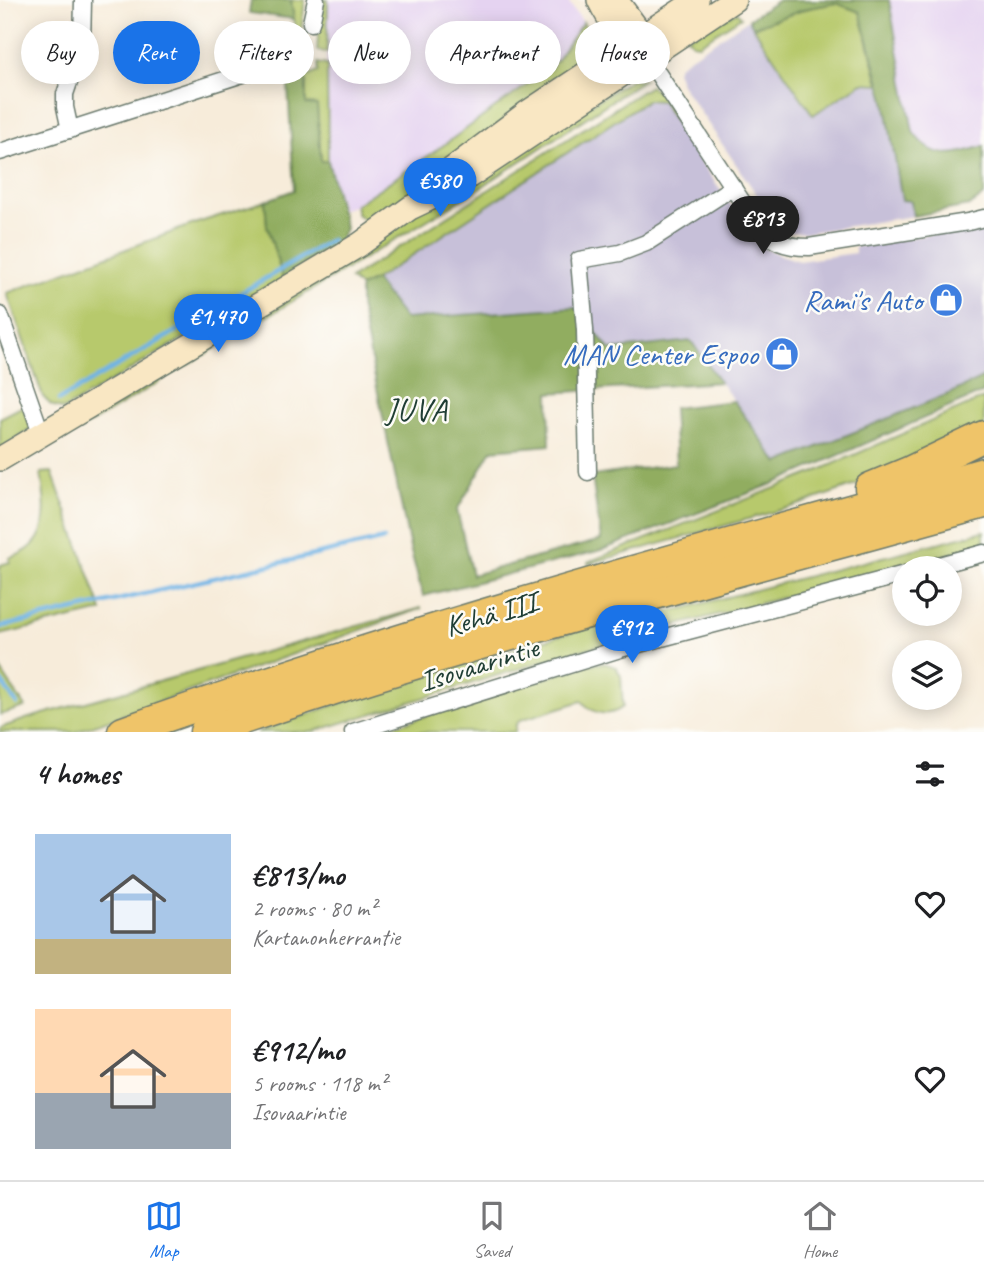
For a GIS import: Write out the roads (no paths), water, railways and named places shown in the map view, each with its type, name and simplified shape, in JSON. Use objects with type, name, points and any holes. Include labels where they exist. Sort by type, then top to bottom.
[{"type":"highway","points":[[785,529],[821,506],[911,471],[984,436]]},
{"type":"highway","name":"Kehä III","points":[[123,732],[263,682],[474,618],[984,473]]},
{"type":"highway","name":"Kehä III","points":[[205,732],[484,642],[984,503]]},
{"type":"highway","points":[[842,542],[916,536],[984,520]]},
{"type":"main road","points":[[599,0],[606,14],[613,21]]},
{"type":"main road","points":[[616,0],[627,21]]},
{"type":"main road","points":[[670,22],[697,0]]},
{"type":"main road","points":[[670,31],[734,0]]},
{"type":"main road","points":[[0,459],[359,245],[410,208],[450,189],[590,84]]},
{"type":"street","points":[[70,130],[65,94],[82,45],[83,0]]},
{"type":"street","points":[[311,21],[316,0]]},
{"type":"street","points":[[0,152],[214,83]]},
{"type":"street","points":[[665,84],[762,232],[771,240],[784,245],[821,246],[984,218]]},
{"type":"street","points":[[588,472],[585,330],[579,260],[620,253],[646,243],[733,187]]},
{"type":"street","points":[[0,315],[41,433]]},
{"type":"street","points":[[962,559],[984,553]]},
{"type":"street","name":"Isovaarintie","points":[[353,732],[620,649],[892,577]]},
{"type":"waterway","points":[[59,400],[331,240]]},
{"type":"waterway","points":[[0,627],[384,539]]},
{"type":"waterway","points":[[0,680],[17,704]]},
{"type":"place","name":"Rami's Auto","points":[[946,300]]},
{"type":"place","name":"MAN Center Espoo","points":[[782,354]]},
{"type":"district","name":"JUVA","points":[[417,409]]}]
